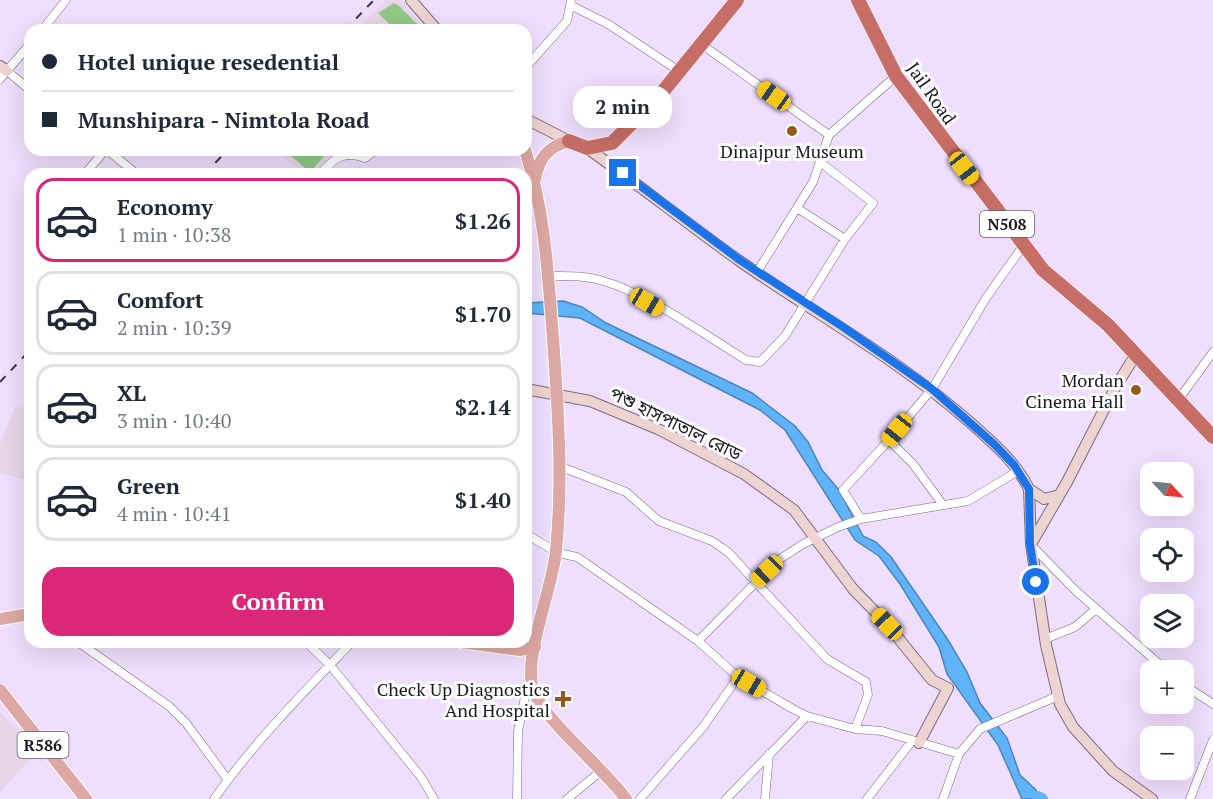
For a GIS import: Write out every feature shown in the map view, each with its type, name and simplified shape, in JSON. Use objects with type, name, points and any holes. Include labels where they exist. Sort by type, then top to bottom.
[{"type":"highway","points":[[569,141],[587,148],[612,143],[660,95],[737,0]]},
{"type":"highway","name":"Jail Road","points":[[858,0],[896,76],[1023,246],[1043,270],[1108,325],[1135,356]]},
{"type":"highway","name":"N508","points":[[1135,356],[1179,399],[1213,437]]},
{"type":"main road","points":[[535,180],[539,162],[545,153],[558,144],[569,141]]},
{"type":"main road","points":[[532,171],[542,206],[557,395],[559,466],[556,553],[530,680],[538,702],[626,799]]},
{"type":"main road","points":[[0,618],[24,615]]},
{"type":"main road","points":[[509,648],[519,650],[530,648]]},
{"type":"main road","name":"R586","points":[[0,690],[86,799]]},
{"type":"street","points":[[47,24],[66,0]]},
{"type":"street","points":[[411,0],[432,24]]},
{"type":"street","points":[[532,60],[567,21],[571,3],[608,24],[679,71]]},
{"type":"street","points":[[701,44],[829,135]]},
{"type":"street","points":[[24,50],[2,72],[24,86]]},
{"type":"street","points":[[757,272],[813,183],[829,135],[896,76]]},
{"type":"street","points":[[532,122],[569,141]]},
{"type":"street","points":[[587,148],[757,272],[932,389],[994,444],[1018,471],[1029,489],[1044,499],[1056,496]]},
{"type":"street","points":[[90,168],[101,156]]},
{"type":"street","points":[[114,156],[129,168]]},
{"type":"street","points":[[325,168],[335,157],[341,156]]},
{"type":"street","points":[[548,276],[582,276],[605,281],[647,302],[746,360],[760,362],[785,336],[845,239],[873,201],[820,162]]},
{"type":"street","points":[[797,208],[845,239]]},
{"type":"street","points":[[859,520],[843,490],[932,389],[986,298],[1023,246]]},
{"type":"street","points":[[1179,399],[1213,352]]},
{"type":"street","points":[[1030,544],[1056,496],[1067,482],[1116,386],[1135,356]]},
{"type":"street","name":"পশু হাসপাতাল রোড","points":[[532,390],[590,400],[650,426],[744,474],[794,510],[853,589],[887,624],[932,680],[948,688],[915,742]]},
{"type":"street","points":[[889,440],[913,464],[944,505]]},
{"type":"street","points":[[559,466],[626,492],[659,521],[712,541],[728,552],[756,581],[779,610],[827,659],[866,682],[868,695],[855,729]]},
{"type":"street","points":[[698,641],[777,561],[838,526],[859,520],[968,501],[1018,471]]},
{"type":"street","points":[[1029,489],[1030,544],[1045,639],[1058,696],[1073,727],[1113,771],[1152,799]]},
{"type":"street","points":[[532,538],[556,553],[578,557],[698,641],[738,677],[807,716],[855,729],[882,731],[959,754]]},
{"type":"street","points":[[1030,544],[1096,609],[1155,660]]},
{"type":"street","points":[[1045,639],[1075,627],[1096,609]]},
{"type":"street","points":[[517,799],[518,731],[535,647]]},
{"type":"street","points":[[87,648],[169,706],[186,723],[228,780]]},
{"type":"street","points":[[312,648],[330,665],[421,777],[434,799]]},
{"type":"street","points":[[214,799],[269,728],[346,648]]},
{"type":"street","points":[[640,799],[703,727],[738,677]]},
{"type":"street","points":[[1194,692],[1213,704]]},
{"type":"street","points":[[943,799],[959,754],[980,729],[1058,696]]},
{"type":"street","points":[[726,799],[807,716]]},
{"type":"street","points":[[1190,799],[1213,740]]},
{"type":"street","points":[[867,799],[915,742]]},
{"type":"street","points":[[765,799],[769,754]]},
{"type":"street","points":[[567,799],[601,771]]},
{"type":"shaded area","points":[[386,0],[401,0],[421,24],[362,24]]},
{"type":"shaded area","points":[[282,156],[331,156],[321,168],[296,168]]},
{"type":"shaded area","points":[[15,407],[24,408],[24,479],[0,473],[0,443]]},
{"type":"shaded area","points":[[0,712],[38,751],[0,792]]},
{"type":"green space","points":[[394,3],[417,24],[389,24],[378,13]]},
{"type":"green space","points":[[291,156],[324,156],[314,168],[305,168]]},
{"type":"water","points":[[563,301],[582,307],[606,323],[752,393],[795,426],[808,442],[822,470],[839,490],[863,536],[876,542],[891,557],[948,640],[967,672],[980,703],[1007,738],[1020,775],[1036,790],[1039,799],[1022,799],[998,745],[947,674],[939,647],[900,584],[879,556],[855,540],[785,430],[760,410],[580,318],[532,313],[532,303]]},
{"type":"waterway","points":[[1038,797],[1042,799]]},
{"type":"railway","points":[[351,24],[374,0]]},
{"type":"railway","points":[[210,168],[222,156]]},
{"type":"railway","points":[[0,382],[24,356]]},
{"type":"place","name":"Dinajpur Museum","points":[[792,131]]},
{"type":"place","name":"Mordan Cinema Hall","points":[[1136,390]]},
{"type":"place","name":"Check Up Diagnostics And Hospital","points":[[563,699]]},
{"type":"route","points":[[623,173],[741,261],[843,327],[932,389],[994,444],[1014,465],[1029,489],[1030,544],[1036,582]]}]
